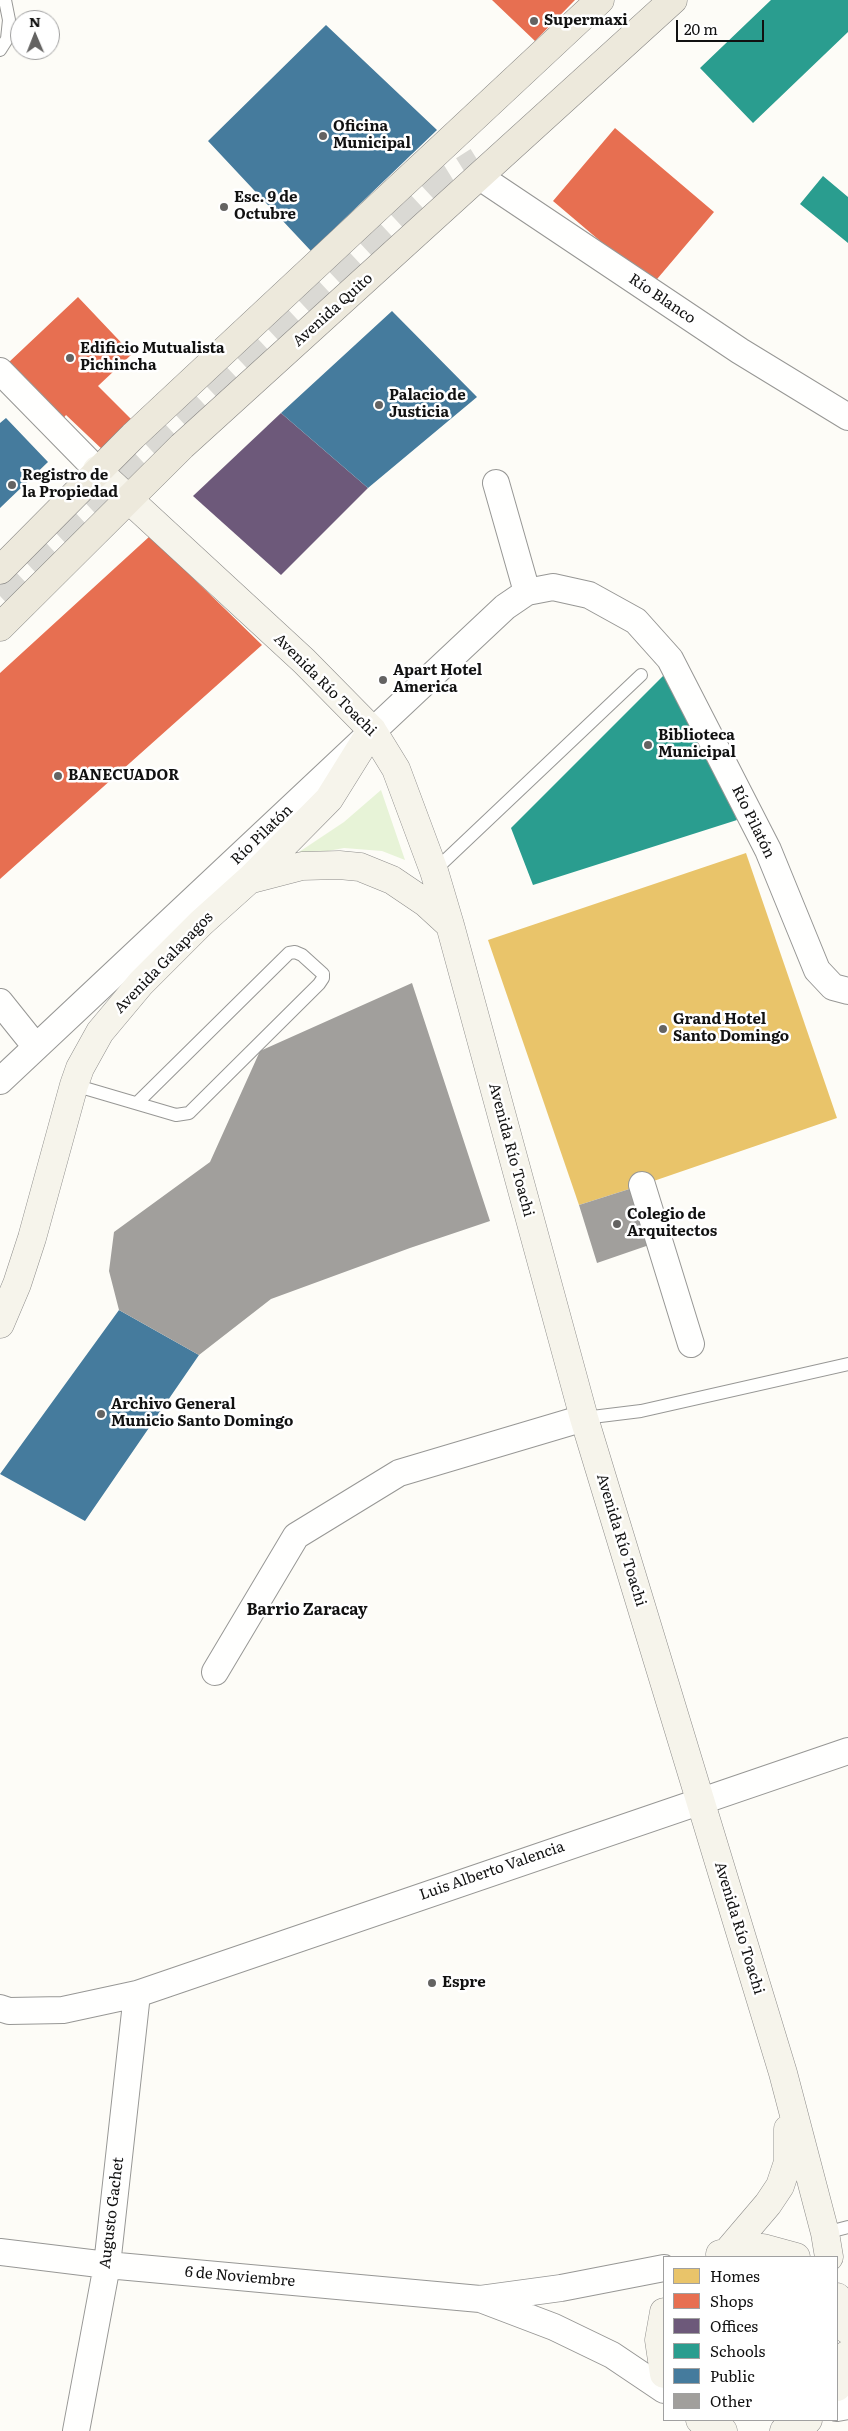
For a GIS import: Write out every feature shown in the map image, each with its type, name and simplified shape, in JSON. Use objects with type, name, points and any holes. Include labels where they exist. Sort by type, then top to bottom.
[{"type":"main road","points":[[0,570],[97,470],[600,0]]},
{"type":"main road","name":"Avenida Quito","points":[[0,627],[128,498],[475,162],[608,60],[673,0]]},
{"type":"main road","points":[[475,162],[553,64],[572,26]]},
{"type":"main road","name":"Avenida Río Toachi","points":[[97,470],[304,661],[372,730],[396,769],[434,871],[584,1418],[834,2239]]},
{"type":"main road","name":"Avenida Galapagos","points":[[0,1324],[17,1284],[32,1238],[74,1085],[100,1032],[124,1002],[201,923],[250,879],[329,799],[372,730]]},
{"type":"main road","points":[[250,879],[302,866],[339,865],[360,867],[401,885],[450,925]]},
{"type":"main road","name":"Avenida Río Toachi","points":[[716,2256],[780,2186],[788,2162],[789,2139],[783,2073]]},
{"type":"main road","points":[[716,2256],[763,2248],[792,2256]]},
{"type":"main road","points":[[663,2318],[659,2340],[663,2367]]},
{"type":"main road","points":[[838,2384],[848,2354]]},
{"type":"main road","points":[[702,2421],[723,2431]]},
{"type":"main road","points":[[784,2431],[807,2421]]},
{"type":"street","name":"Río Blanco","points":[[475,162],[740,351],[848,417]]},
{"type":"street","name":"Avenida Río Toachi","points":[[0,371],[97,470]]},
{"type":"street","points":[[496,483],[527,592]]},
{"type":"street","name":"Río Pilatón","points":[[0,1081],[505,607],[527,592],[553,587],[589,595],[636,621],[670,659],[768,850],[817,970],[833,987],[848,991]]},
{"type":"street","points":[[0,1002],[36,1047]]},
{"type":"street","points":[[642,1185],[691,1344]]},
{"type":"street","points":[[215,1672],[296,1536],[399,1473],[584,1418]]},
{"type":"street","name":"Luis Alberto Valencia","points":[[0,2008],[9,2011],[63,2010],[137,1994],[700,1799],[848,1751]]},
{"type":"street","name":"Augusto Gachet","points":[[76,2431],[107,2265],[137,1994]]},
{"type":"street","name":"6 de Noviembre","points":[[0,2252],[107,2265],[480,2299],[561,2288],[663,2268]]},
{"type":"street","name":"6 de Noviembre","points":[[480,2299],[554,2327],[612,2355],[663,2389]]},
{"type":"lane","points":[[0,50],[7,39],[9,20],[6,0]]},
{"type":"lane","points":[[434,871],[641,676]]},
{"type":"lane","points":[[74,1085],[176,1115],[182,1116],[194,1110],[319,984],[324,978],[323,974],[302,955],[295,952],[289,953],[136,1103]]},
{"type":"lane","points":[[584,1418],[641,1411],[848,1364]]},
{"type":"green space","points":[[381,790],[405,860],[382,851],[344,848],[290,858],[344,822]]},
{"type":"building: Homes","name":"Grand Hotel Santo Domingo","points":[[746,853],[837,1118],[579,1205],[488,940]]},
{"type":"building: Shops","name":"Supermaxi","points":[[492,0],[575,0],[535,41]]},
{"type":"building: Shops","points":[[615,128],[714,212],[652,285],[553,201]]},
{"type":"building: Shops","name":"Edificio Mutualista Pichincha","points":[[78,297],[132,354],[98,386],[134,422],[105,452],[66,415],[62,420],[8,363]]},
{"type":"building: Shops","name":"BANECUADOR","points":[[150,536],[262,645],[0,879],[0,673]]},
{"type":"building: Offices","points":[[281,413],[368,488],[281,575],[193,496]]},
{"type":"building: Schools","points":[[771,0],[848,0],[848,32],[753,123],[700,68]]},
{"type":"building: Schools","points":[[823,176],[848,197],[848,243],[800,204]]},
{"type":"building: Schools","name":"Biblioteca Municipal","points":[[669,670],[737,820],[533,885],[511,828]]},
{"type":"building: Public","name":"Oficina Municipal","points":[[326,25],[437,130],[311,251],[208,141]]},
{"type":"building: Public","name":"Palacio de Justicia","points":[[392,311],[477,397],[368,488],[281,413]]},
{"type":"building: Public","name":"Registro de la Propiedad","points":[[6,418],[48,462],[0,508],[0,423]]},
{"type":"building: Public","name":"Archivo General Municio Santo Domingo","points":[[119,1310],[199,1355],[85,1521],[0,1474]]},
{"type":"building: Other","points":[[412,983],[490,1221],[271,1299],[199,1355],[119,1310],[109,1271],[114,1232],[210,1162],[260,1051]]},
{"type":"building: Other","name":"Colegio de Arquitectos","points":[[642,1185],[655,1243],[597,1263],[579,1205]]},
{"type":"tunnel","points":[[0,596],[441,184],[478,161]]},
{"type":"place","name":"Supermaxi","points":[[534,21]]},
{"type":"place","name":"Oficina Municipal","points":[[323,136]]},
{"type":"place","name":"Esc. 9 de Octubre","points":[[224,207]]},
{"type":"place","name":"Edificio Mutualista Pichincha","points":[[70,358]]},
{"type":"place","name":"Palacio de Justicia","points":[[379,405]]},
{"type":"place","name":"Registro de la Propiedad","points":[[12,485]]},
{"type":"place","name":"Apart Hotel America","points":[[383,680]]},
{"type":"place","name":"Biblioteca Municipal","points":[[648,745]]},
{"type":"place","name":"BANECUADOR","points":[[58,776]]},
{"type":"place","name":"Grand Hotel Santo Domingo","points":[[663,1029]]},
{"type":"place","name":"Colegio de Arquitectos","points":[[617,1224]]},
{"type":"place","name":"Archivo General Municio Santo Domingo","points":[[101,1414]]},
{"type":"place","name":"Espre","points":[[432,1983]]},
{"type":"district","name":"Barrio Zaracay","points":[[307,1610]]}]
